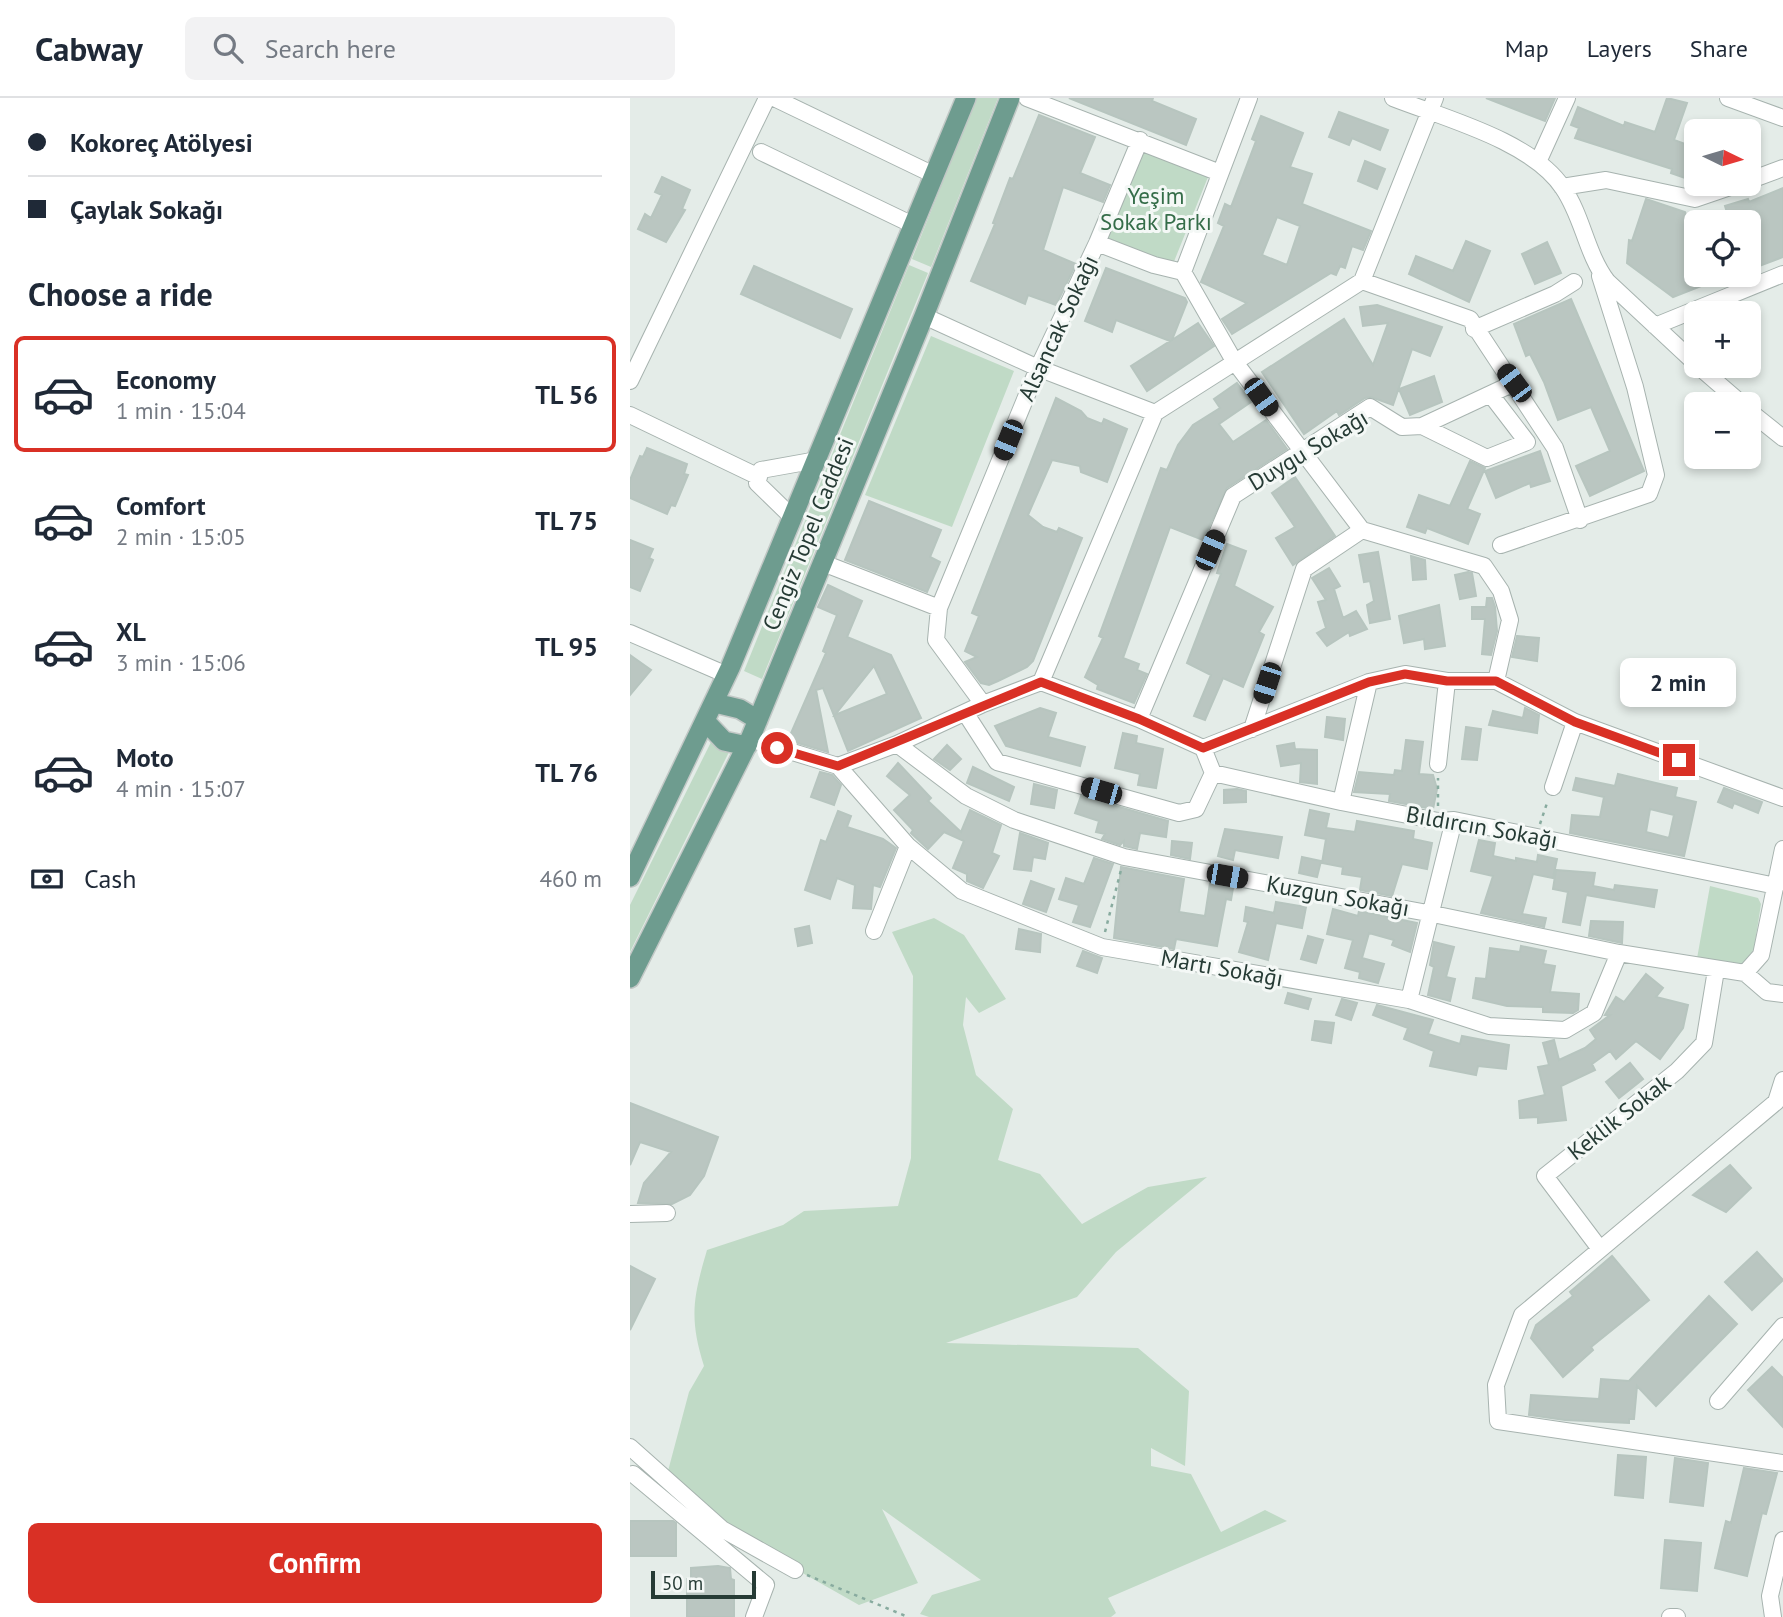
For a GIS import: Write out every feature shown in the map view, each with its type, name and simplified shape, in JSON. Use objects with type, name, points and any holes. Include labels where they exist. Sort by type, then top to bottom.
[{"type":"main road","name":"Cengiz Topel Caddesi","points":[[630,877],[715,704],[966,98]]},
{"type":"main road","name":"Cengiz Topel Caddesi","points":[[630,978],[749,743],[1010,98]]},
{"type":"main road","points":[[715,704],[740,709],[758,720]]},
{"type":"main road","points":[[706,722],[724,741],[749,743]]},
{"type":"street","points":[[630,381],[767,98]]},
{"type":"street","points":[[774,98],[934,176]]},
{"type":"street","points":[[1027,98],[1220,173]]},
{"type":"street","points":[[1183,272],[1249,98]]},
{"type":"street","points":[[1393,98],[1432,105],[1528,154],[1563,187],[1575,207],[1597,267],[1635,387],[1656,475],[1649,494],[1580,520],[1501,545]]},
{"type":"street","points":[[1538,162],[1567,98]]},
{"type":"street","points":[[1728,98],[1783,118]]},
{"type":"street","points":[[1041,682],[1156,413],[1362,281],[1432,105]]},
{"type":"street","name":"Alsancak Sokağı","points":[[982,704],[936,640],[939,608],[1038,368],[1097,243],[1140,140]]},
{"type":"street","points":[[761,152],[914,225]]},
{"type":"street","points":[[1761,176],[1783,168]]},
{"type":"street","points":[[1563,187],[1606,180],[1695,199],[1704,196]]},
{"type":"street","points":[[1097,243],[1154,265],[1183,272],[1234,361],[1362,530],[1484,566],[1501,591],[1510,620],[1496,681]]},
{"type":"street","points":[[1597,267],[1607,281],[1684,353]]},
{"type":"street","points":[[1655,326],[1783,274]]},
{"type":"street","points":[[1362,281],[1469,319],[1555,448],[1580,520]]},
{"type":"street","points":[[1474,330],[1574,282]]},
{"type":"street","points":[[924,316],[1038,368],[1156,413]]},
{"type":"street","points":[[1712,378],[1728,392]]},
{"type":"street","points":[[1422,426],[1514,383]]},
{"type":"street","name":"Duygu Sokağı","points":[[1139,719],[1233,496],[1370,407],[1402,427],[1422,426],[1487,458],[1527,442],[1491,395]]},
{"type":"street","points":[[630,415],[759,477]]},
{"type":"street","points":[[1761,420],[1783,438]]},
{"type":"street","points":[[793,518],[757,483],[761,470],[817,460]]},
{"type":"street","points":[[1252,729],[1304,569],[1362,530]]},
{"type":"street","points":[[822,563],[939,608]]},
{"type":"street","points":[[630,633],[727,674]]},
{"type":"street","points":[[1203,748],[1369,682],[1405,674],[1447,681],[1496,681],[1575,722],[1783,798]]},
{"type":"street","points":[[1438,764],[1447,681]]},
{"type":"street","points":[[749,743],[838,766],[897,744],[966,714],[982,704],[1041,682],[1139,719],[1203,748],[1213,773],[1196,809],[1179,813],[998,762],[966,714]]},
{"type":"street","points":[[1341,802],[1369,682]]},
{"type":"street","points":[[1553,788],[1575,722]]},
{"type":"street","name":"Kuzgun Sokağı","points":[[897,744],[966,796],[1014,820],[1124,857],[1433,914],[1619,953],[1745,973],[1768,992],[1783,993]]},
{"type":"street","name":"Martı Sokağı","points":[[838,766],[908,846],[962,891],[1102,947],[1409,1000],[1489,1026],[1565,1030],[1594,1013],[1619,953]]},
{"type":"street","name":"Bıldırcın Sokağı","points":[[1213,773],[1341,802],[1437,821],[1454,820],[1535,835],[1776,886]]},
{"type":"street","points":[[1409,1000],[1433,914],[1454,820]]},
{"type":"street","points":[[874,932],[908,846]]},
{"type":"street","points":[[1745,973],[1761,955],[1783,849]]},
{"type":"street","name":"Keklik Sokak","points":[[1600,1249],[1545,1176],[1677,1071],[1704,1043],[1716,970]]},
{"type":"street","points":[[1783,1080],[1776,1102],[1522,1315],[1496,1385],[1498,1421],[1783,1463]]},
{"type":"street","points":[[630,1214],[667,1213]]},
{"type":"street","points":[[1718,1401],[1783,1326]]},
{"type":"street","points":[[630,1447],[722,1529],[795,1570]]},
{"type":"street","points":[[643,1458],[631,1476],[766,1585],[754,1617]]},
{"type":"street","points":[[1773,1617],[1770,1596],[1783,1540]]},
{"type":"street","points":[[1670,1617],[1677,1617]]},
{"type":"path","points":[[1437,821],[1438,764]]},
{"type":"path","points":[[1535,835],[1553,788]]},
{"type":"path","points":[[1102,947],[1124,857]]},
{"type":"path","points":[[795,1570],[908,1617]]},
{"type":"green space","points":[[976,98],[998,98],[931,267],[912,259]]},
{"type":"green space","name":"Yeşim Sokak Parkı","points":[[1141,150],[1208,177],[1171,269],[1104,242]]},
{"type":"green space","points":[[909,265],[928,273],[762,679],[744,671]]},
{"type":"green space","points":[[931,336],[1014,371],[952,527],[865,495]]},
{"type":"green space","points":[[711,742],[729,752],[630,952],[630,905]]},
{"type":"green space","points":[[1710,886],[1758,898],[1761,904],[1754,949],[1742,965],[1696,964]]},
{"type":"green space","points":[[934,918],[964,935],[1006,999],[979,1013],[966,997],[963,1025],[976,1075],[1013,1109],[998,1160],[1040,1174],[1082,1224],[1148,1187],[1207,1177],[1116,1252],[1077,1297],[946,1343],[1138,1348],[1189,1391],[1185,1466],[1151,1448],[1151,1466],[1191,1474],[1221,1532],[1265,1510],[1287,1521],[1108,1598],[1116,1613],[1111,1617],[929,1617],[920,1614],[932,1595],[981,1580],[882,1509],[918,1583],[859,1605],[723,1528],[668,1471],[689,1392],[704,1366],[696,1334],[695,1308],[707,1250],[783,1225],[804,1211],[898,1206],[911,1158],[913,976],[892,932]]},
{"type":"building","points":[[1069,98],[1153,98],[1152,101],[1196,119],[1186,145]]},
{"type":"building","points":[[1486,98],[1555,98],[1545,121]]},
{"type":"building","points":[[1667,98],[1687,103],[1674,140],[1684,144],[1684,178],[1671,173],[1672,169],[1575,138],[1579,128],[1571,125],[1578,107],[1624,126],[1625,122],[1655,132]]},
{"type":"building","points":[[1339,112],[1388,130],[1380,150],[1352,138],[1349,145],[1329,137]]},
{"type":"building","points":[[1039,115],[1095,137],[1080,173],[1110,185],[1103,202],[1063,187],[1043,250],[1076,264],[1056,305],[1028,295],[1025,304],[971,281],[995,224],[993,223],[1010,178],[1013,179]]},
{"type":"building","points":[[1261,116],[1303,133],[1290,167],[1312,174],[1302,204],[1371,231],[1363,250],[1352,246],[1345,268],[1340,266],[1336,275],[1331,273],[1232,334],[1222,319],[1247,303],[1201,282],[1224,226],[1218,223],[1225,204],[1231,207],[1256,141],[1252,139]],"holes":[[[1277,217],[1300,226],[1287,265],[1262,255]]]},
{"type":"building","points":[[1365,161],[1385,169],[1377,189],[1358,181]]},
{"type":"building","points":[[662,177],[690,190],[682,209],[685,210],[666,242],[638,229],[645,214],[651,218],[662,195],[655,192]]},
{"type":"building","points":[[1783,188],[1783,257],[1761,265],[1761,210],[1726,210],[1725,206],[1748,199],[1749,202]]},
{"type":"building","points":[[1646,199],[1684,212],[1684,287],[1699,287],[1673,297],[1627,263],[1629,240],[1632,241]]},
{"type":"building","points":[[1466,241],[1490,251],[1469,302],[1409,274],[1416,256],[1453,271]]},
{"type":"building","points":[[1547,242],[1561,273],[1535,284],[1522,254]]},
{"type":"building","points":[[754,266],[852,309],[840,338],[741,294]]},
{"type":"building","points":[[1106,268],[1185,298],[1187,302],[1172,340],[1198,323],[1214,346],[1147,391],[1131,366],[1170,341],[1116,320],[1112,332],[1085,321]]},
{"type":"building","points":[[1571,299],[1644,471],[1590,496],[1576,466],[1610,451],[1591,407],[1558,420],[1544,382],[1530,354],[1526,356],[1514,324]]},
{"type":"building","points":[[1377,305],[1442,327],[1430,356],[1412,349],[1393,405],[1371,397],[1365,398],[1339,415],[1337,411],[1304,434],[1262,372],[1344,319],[1373,365],[1388,323],[1363,326],[1360,307]]},
{"type":"building","points":[[1434,376],[1442,402],[1410,415],[1399,389]]},
{"type":"building","points":[[1237,383],[1251,402],[1219,424],[1233,442],[1266,420],[1287,449],[1227,488],[1203,540],[1170,527],[1123,658],[1139,664],[1137,670],[1147,674],[1134,703],[1097,689],[1098,685],[1085,677],[1103,638],[1099,636],[1161,468],[1167,470],[1178,445],[1193,425],[1220,408],[1214,399]]},
{"type":"building","points":[[1056,398],[1081,411],[1087,418],[1102,424],[1104,419],[1127,429],[1107,482],[1081,472],[1080,466],[1052,460],[1028,515],[1043,527],[1057,532],[1059,528],[1082,538],[1033,661],[1027,667],[989,685],[981,683],[965,662],[977,657],[965,651],[979,616],[972,613]]},
{"type":"building","points":[[647,448],[687,464],[684,474],[688,475],[675,506],[671,505],[667,514],[630,498],[630,480],[640,456],[643,457]]},
{"type":"building","points":[[1540,451],[1550,481],[1531,487],[1530,483],[1496,498],[1485,471]]},
{"type":"building","points":[[1470,461],[1485,468],[1467,509],[1480,514],[1468,544],[1427,528],[1425,533],[1407,527],[1419,495],[1450,506]]},
{"type":"building","points":[[1295,477],[1335,536],[1293,565],[1276,538],[1295,527],[1272,493]]},
{"type":"building","points":[[869,501],[941,530],[930,557],[940,562],[927,592],[845,560]]},
{"type":"building","points":[[630,540],[653,549],[649,558],[653,560],[640,591],[630,587]]},
{"type":"building","points":[[1227,544],[1246,551],[1234,586],[1273,607],[1259,632],[1264,635],[1243,687],[1223,678],[1205,720],[1194,716],[1211,675],[1187,663],[1221,574],[1217,573]]},
{"type":"building","points":[[1378,552],[1390,619],[1370,623],[1367,605],[1374,601],[1370,581],[1364,582],[1359,555]]},
{"type":"building","points":[[1411,556],[1425,560],[1426,579],[1413,580]]},
{"type":"building","points":[[1329,568],[1340,586],[1334,589],[1343,618],[1356,611],[1367,629],[1350,636],[1349,632],[1327,646],[1317,633],[1326,628],[1318,602],[1326,600],[1312,578]]},
{"type":"building","points":[[1472,573],[1476,596],[1460,599],[1455,575]]},
{"type":"building","points":[[828,585],[862,601],[847,637],[891,655],[921,718],[848,751],[823,688],[816,690],[828,752],[788,740],[826,653],[823,651],[837,615],[818,607]],"holes":[[[874,666],[887,694],[835,715]]]},
{"type":"building","points":[[1487,598],[1492,598],[1495,607],[1497,631],[1491,655],[1482,654],[1485,619],[1472,619],[1472,607],[1486,607]]},
{"type":"building","points":[[1439,605],[1445,646],[1425,649],[1424,639],[1404,643],[1399,616]]},
{"type":"building","points":[[1517,636],[1539,638],[1537,661],[1512,657]]},
{"type":"building","points":[[630,655],[651,670],[630,695]]},
{"type":"building","points":[[1040,708],[1056,713],[1048,737],[1085,747],[1080,766],[1006,746],[995,726]]},
{"type":"building","points":[[1525,708],[1539,715],[1537,733],[1489,725],[1493,711],[1523,718]]},
{"type":"building","points":[[1327,717],[1345,719],[1343,740],[1325,737]]},
{"type":"building","points":[[1466,727],[1481,729],[1477,760],[1462,759]]},
{"type":"building","points":[[1123,733],[1137,736],[1136,743],[1163,749],[1156,788],[1138,785],[1140,774],[1115,768]]},
{"type":"building","points":[[1406,740],[1423,742],[1419,774],[1433,775],[1437,789],[1433,809],[1389,801],[1390,794],[1354,792],[1359,772],[1394,775],[1395,770],[1402,771]]},
{"type":"building","points":[[1294,743],[1295,749],[1317,750],[1317,784],[1300,782],[1301,763],[1281,766],[1277,746]]},
{"type":"building","points":[[947,745],[961,759],[950,770],[934,759]]},
{"type":"building","points":[[898,763],[931,798],[928,801],[961,832],[970,810],[1001,825],[992,853],[999,856],[983,888],[967,881],[967,874],[953,868],[964,841],[944,832],[928,849],[911,833],[913,830],[894,810],[910,795],[887,776]]},
{"type":"building","points":[[973,767],[1014,787],[1009,801],[967,783]]},
{"type":"building","points":[[820,772],[832,775],[841,785],[834,805],[811,797]]},
{"type":"building","points":[[1618,774],[1677,788],[1675,797],[1696,802],[1684,856],[1570,833],[1572,815],[1600,817],[1604,797],[1573,790],[1576,778],[1615,786]],"holes":[[[1650,809],[1674,815],[1669,838],[1646,832]]]},
{"type":"building","points":[[1034,784],[1057,790],[1054,808],[1031,804]]},
{"type":"building","points":[[1724,788],[1762,802],[1758,813],[1734,803],[1732,808],[1718,802]]},
{"type":"building","points":[[1224,790],[1246,791],[1246,802],[1224,803]]},
{"type":"building","points":[[1081,796],[1168,821],[1166,837],[1140,833],[1137,849],[1124,846],[1124,841],[1120,845],[1102,839],[1105,834],[1096,832],[1099,821],[1075,813]]},
{"type":"building","points":[[1310,810],[1329,814],[1326,828],[1355,832],[1357,821],[1414,831],[1413,839],[1432,843],[1427,869],[1402,864],[1392,896],[1360,890],[1362,877],[1342,874],[1343,867],[1322,863],[1326,839],[1305,835]]},
{"type":"building","points":[[838,811],[851,816],[847,827],[883,839],[896,848],[880,887],[873,885],[871,909],[853,908],[855,885],[837,878],[830,899],[805,890],[821,840],[826,842]]},
{"type":"building","points":[[1225,829],[1282,837],[1278,858],[1235,850],[1233,860],[1218,856]]},
{"type":"building","points":[[1020,833],[1048,843],[1045,859],[1033,857],[1031,871],[1014,869]]},
{"type":"building","points":[[1479,840],[1495,843],[1493,856],[1537,862],[1538,855],[1557,859],[1553,878],[1533,874],[1522,914],[1546,918],[1544,927],[1481,913],[1493,876],[1471,871]]},
{"type":"building","points":[[1172,841],[1192,843],[1190,859],[1171,855]]},
{"type":"building","points":[[1302,857],[1321,861],[1317,877],[1299,873]]},
{"type":"building","points":[[1094,858],[1113,864],[1090,927],[1073,922],[1079,905],[1059,899],[1066,878],[1084,884]]},
{"type":"building","points":[[1121,867],[1184,879],[1179,912],[1205,916],[1210,883],[1233,888],[1231,900],[1226,899],[1217,946],[1176,939],[1174,949],[1114,938]]},
{"type":"building","points":[[1556,870],[1595,873],[1593,886],[1614,890],[1615,885],[1657,890],[1654,907],[1586,895],[1580,925],[1563,922],[1568,892],[1553,889]]},
{"type":"building","points":[[1031,881],[1054,889],[1046,912],[1023,904]]},
{"type":"building","points":[[1276,902],[1306,907],[1302,928],[1276,923],[1268,960],[1239,952],[1248,922],[1244,921],[1246,907],[1274,913]]},
{"type":"building","points":[[1333,909],[1358,916],[1359,911],[1417,923],[1410,952],[1392,945],[1394,940],[1369,933],[1362,958],[1384,964],[1378,983],[1359,978],[1360,972],[1345,968],[1353,940],[1327,934]]},
{"type":"building","points":[[1591,921],[1623,922],[1622,943],[1589,936]]},
{"type":"building","points":[[809,926],[812,943],[798,946],[795,929]]},
{"type":"building","points":[[1019,929],[1041,934],[1040,952],[1016,949]]},
{"type":"building","points":[[1308,936],[1323,940],[1316,963],[1301,959]]},
{"type":"building","points":[[1434,942],[1454,947],[1446,977],[1455,979],[1450,1001],[1428,995],[1434,967],[1430,965]]},
{"type":"building","points":[[1521,946],[1546,951],[1543,964],[1555,966],[1550,992],[1579,994],[1578,1010],[1573,1013],[1543,1012],[1543,1007],[1507,1006],[1473,998],[1476,978],[1486,979],[1490,948],[1520,952]]},
{"type":"building","points":[[1083,951],[1102,958],[1097,973],[1077,966]]},
{"type":"building","points":[[1646,974],[1663,988],[1656,997],[1688,1005],[1683,1028],[1660,1059],[1636,1041],[1616,1059],[1610,1051],[1592,1064],[1595,1070],[1561,1086],[1566,1120],[1538,1123],[1538,1117],[1520,1118],[1519,1101],[1545,1095],[1538,1067],[1549,1065],[1543,1043],[1554,1040],[1559,1060],[1585,1048],[1596,1039],[1590,1030],[1610,1015],[1605,1015],[1616,997],[1624,1002]]},
{"type":"building","points":[[1288,993],[1311,999],[1308,1009],[1285,1003]]},
{"type":"building","points":[[1342,999],[1357,1003],[1351,1020],[1336,1015]]},
{"type":"building","points":[[1377,1005],[1433,1020],[1428,1034],[1460,1044],[1462,1036],[1509,1045],[1506,1069],[1478,1066],[1476,1075],[1430,1066],[1434,1051],[1404,1039],[1408,1028],[1373,1015]]},
{"type":"building","points":[[1315,1021],[1334,1023],[1331,1043],[1312,1040]]},
{"type":"building","points":[[1630,1063],[1643,1079],[1619,1098],[1606,1082]]},
{"type":"building","points":[[630,1103],[718,1137],[704,1176],[690,1195],[672,1204],[638,1203],[644,1183],[671,1152],[640,1142],[630,1165]]},
{"type":"building","points":[[1730,1165],[1751,1188],[1726,1212],[1693,1195]]},
{"type":"building","points":[[1757,1252],[1783,1280],[1752,1310],[1725,1282]]},
{"type":"building","points":[[1612,1256],[1649,1300],[1591,1347],[1593,1350],[1563,1377],[1531,1338],[1536,1325],[1573,1296],[1570,1292]]},
{"type":"building","points":[[630,1266],[655,1279],[630,1330]]},
{"type":"building","points":[[1709,1296],[1737,1324],[1656,1406],[1637,1386],[1634,1419],[1629,1419],[1629,1423],[1565,1420],[1529,1415],[1531,1395],[1599,1399],[1601,1379],[1629,1381]]},
{"type":"building","points":[[1772,1367],[1783,1378],[1783,1427],[1748,1390]]},
{"type":"building","points":[[1618,1455],[1646,1457],[1643,1498],[1615,1495]]},
{"type":"building","points":[[1675,1458],[1708,1463],[1703,1506],[1670,1502]]},
{"type":"building","points":[[1744,1468],[1777,1473],[1766,1514],[1762,1513],[1747,1576],[1715,1568],[1726,1521],[1731,1523]]},
{"type":"building","points":[[630,1521],[676,1523],[676,1556],[630,1556]]},
{"type":"building","points":[[1665,1540],[1701,1543],[1697,1591],[1661,1588]]},
{"type":"building","points":[[691,1568],[730,1568],[731,1579],[734,1580],[734,1617],[687,1617],[687,1579],[691,1579]]},
{"type":"route","points":[[777,748],[838,766],[897,744],[966,714],[982,704],[1041,682],[1139,719],[1203,748],[1369,682],[1405,674],[1447,681],[1496,681],[1575,722],[1679,760]]}]
